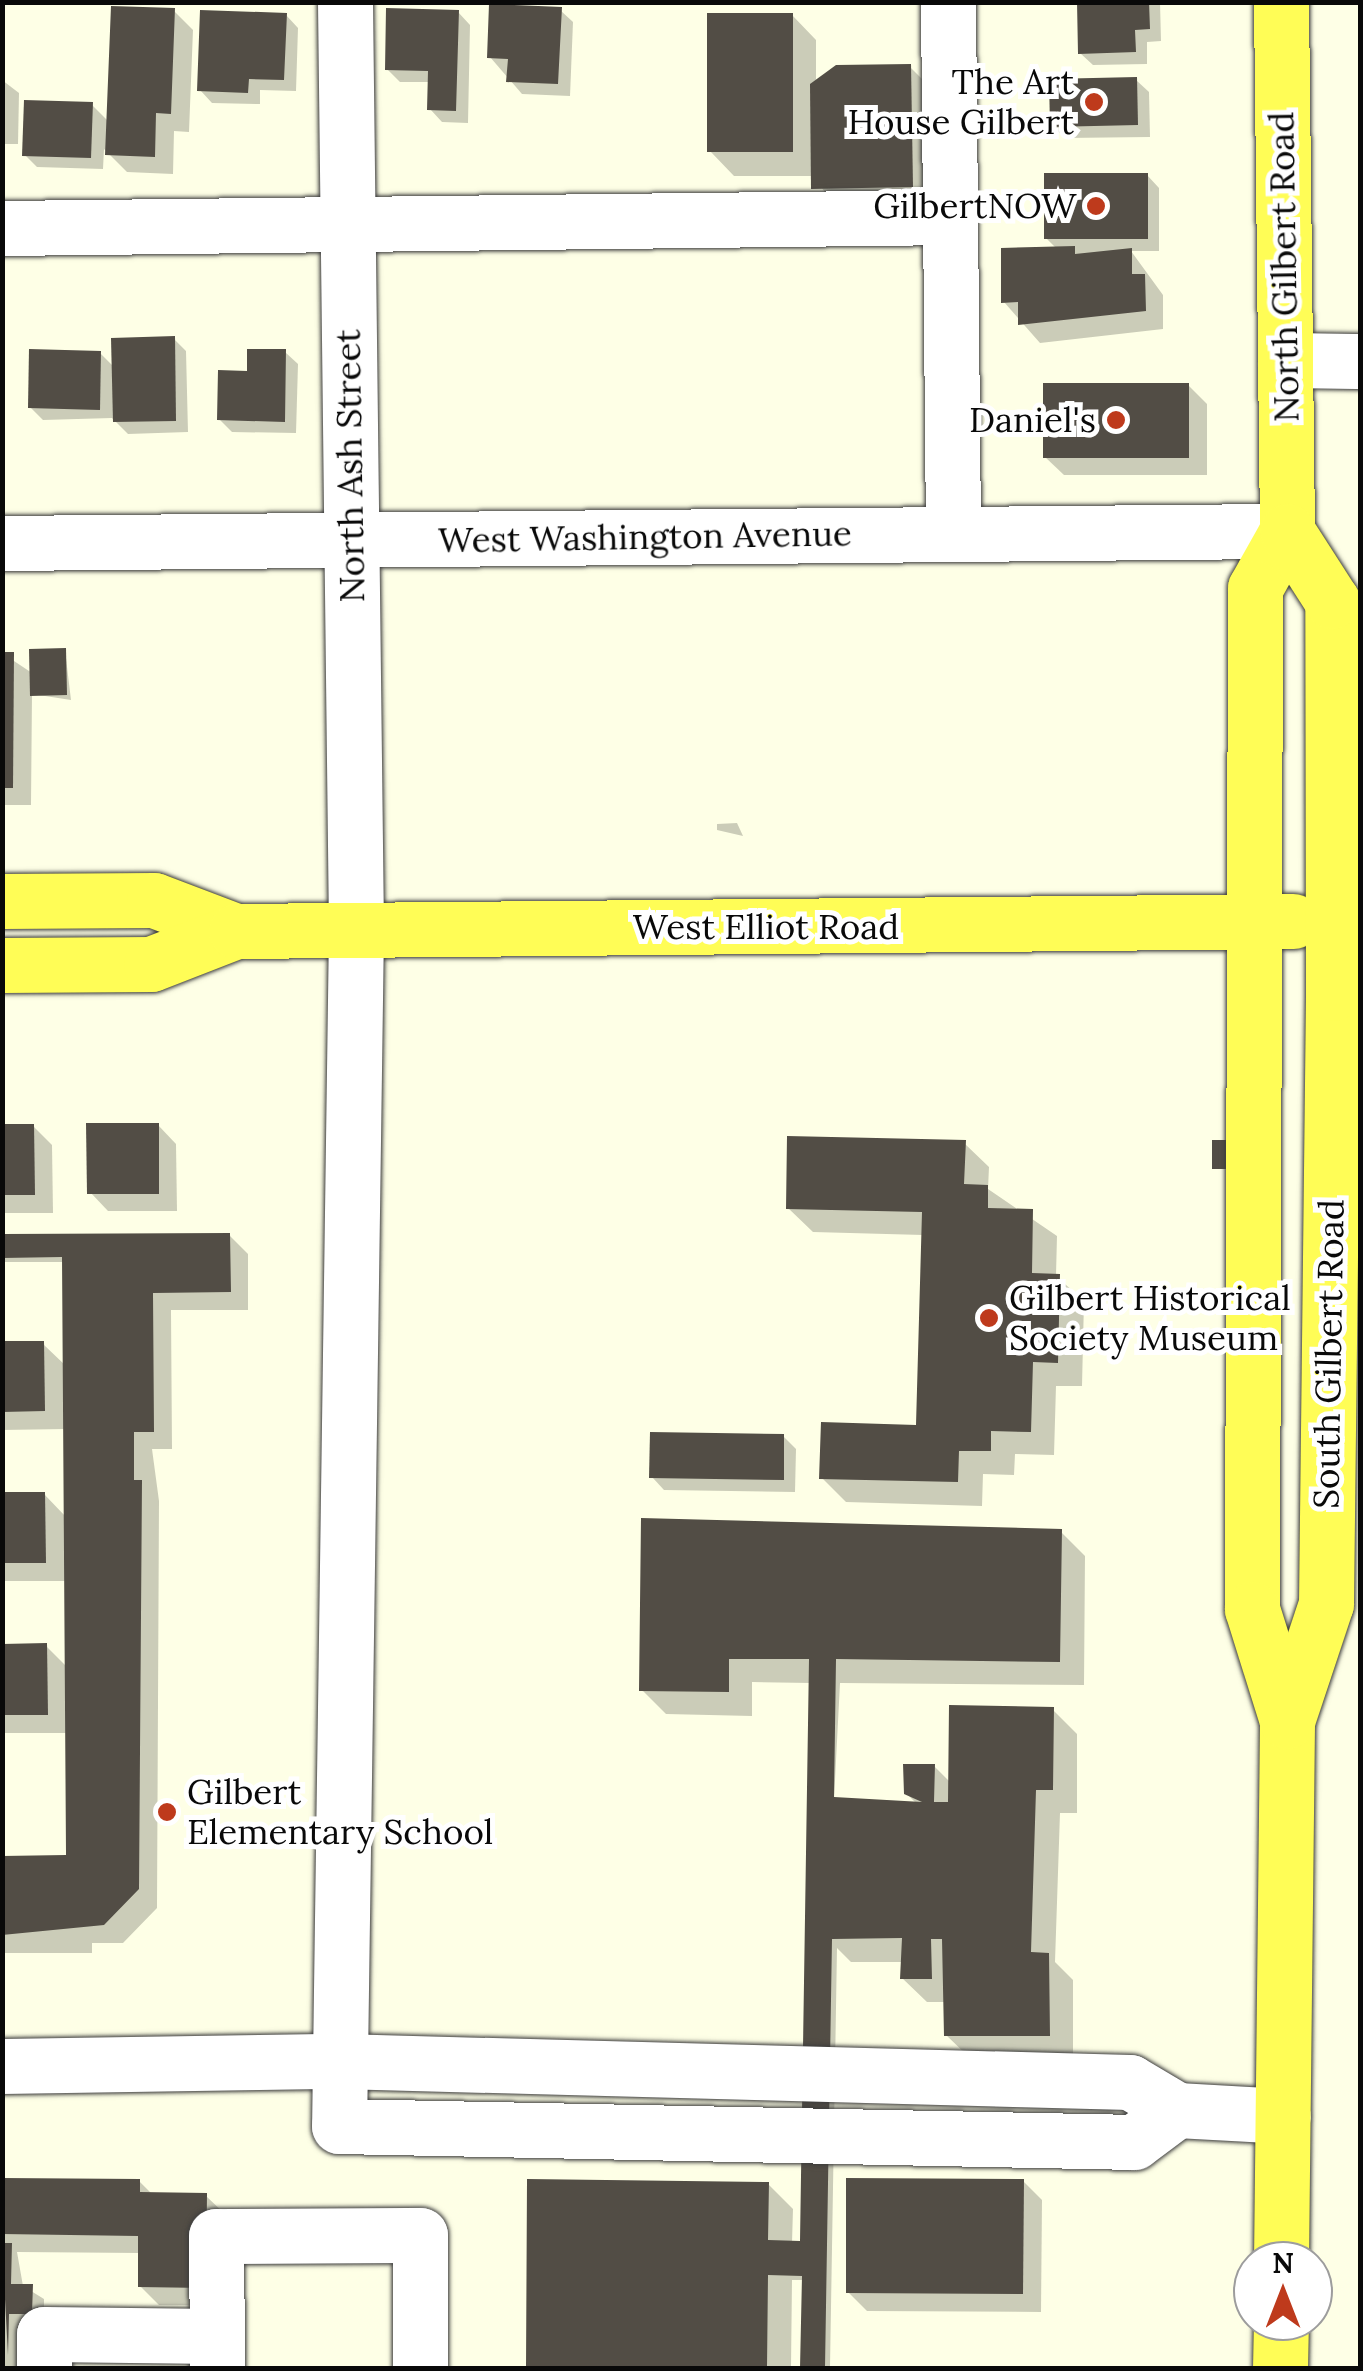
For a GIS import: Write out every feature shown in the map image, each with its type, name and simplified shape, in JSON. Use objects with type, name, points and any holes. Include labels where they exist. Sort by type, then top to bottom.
[{"type":"main road","name":"North Gilbert Road","points":[[1281,2],[1287,531],[1255,588],[1312,921]]},
{"type":"main road","points":[[1287,531],[1332,600],[1312,921]]},
{"type":"main road","name":"West Elliot Road","points":[[2,901],[154,900],[236,930],[1312,921]]},
{"type":"main road","name":"South Gilbert Road","points":[[1287,1721],[1252,1609],[1312,921]]},
{"type":"main road","name":"South Gilbert Road","points":[[1281,2241],[1287,1721],[1326,1604],[1312,921]]},
{"type":"main road","name":"West Elliot Road","points":[[2,965],[151,964],[236,930]]},
{"type":"main road","points":[[1280,2368],[1281,2341]]},
{"type":"street","name":"North Ash Street","points":[[345,2],[356,929],[338,2126],[759,2134]]},
{"type":"street","points":[[948,2],[954,533]]},
{"type":"street","points":[[2,228],[950,217]]},
{"type":"street","points":[[1285,360],[1360,361]]},
{"type":"street","name":"West Washington Avenue","points":[[2,543],[1287,531]]},
{"type":"street","points":[[2,2066],[339,2060],[1130,2082],[1178,2110],[1283,2116]]},
{"type":"street","points":[[761,2072],[759,2134],[1134,2142],[1178,2110]]},
{"type":"street","points":[[903,2076],[903,2137]]},
{"type":"street","points":[[44,2368],[44,2334],[217,2352],[216,2236],[420,2235],[420,2368]]},
{"type":"building","points":[[1077,2],[1149,2],[1150,29],[1135,30],[1136,52],[1078,54]]},
{"type":"building","points":[[489,4],[562,7],[558,84],[506,82],[508,59],[487,58]]},
{"type":"building","points":[[111,6],[175,8],[171,114],[156,113],[155,157],[105,155]]},
{"type":"building","points":[[386,8],[459,10],[456,111],[427,110],[428,71],[385,70]]},
{"type":"building","points":[[200,10],[287,13],[284,80],[249,79],[248,93],[197,91]]},
{"type":"building","points":[[707,13],[793,13],[793,152],[707,152]]},
{"type":"building","points":[[911,64],[913,187],[811,189],[810,84],[836,65]]},
{"type":"building","name":"The Art House Gilbert","points":[[1137,77],[1138,125],[1050,127],[1049,79]]},
{"type":"building","points":[[24,100],[93,102],[91,158],[22,156]]},
{"type":"building","name":"GilbertNOW","points":[[1044,173],[1148,173],[1148,239],[1044,239]]},
{"type":"building","points":[[1075,246],[1075,254],[1132,248],[1132,274],[1145,274],[1146,311],[1018,325],[1018,302],[1001,303],[1001,248]]},
{"type":"building","points":[[175,336],[176,421],[113,422],[111,338]]},
{"type":"building","points":[[29,349],[101,351],[100,410],[28,408]]},
{"type":"building","points":[[247,349],[286,349],[285,422],[217,420],[218,370],[247,371]]},
{"type":"building","name":"Daniel's","points":[[1043,383],[1189,383],[1189,458],[1043,458]]},
{"type":"building","points":[[66,648],[67,695],[30,696],[29,649]]},
{"type":"building","points":[[2,652],[14,652],[13,788],[2,788]]},
{"type":"building","points":[[86,1123],[159,1123],[159,1194],[87,1194]]},
{"type":"building","points":[[2,1124],[34,1124],[35,1195],[2,1195]]},
{"type":"building","name":"Gilbert Historical Society Museum","points":[[787,1136],[966,1140],[964,1184],[988,1185],[988,1208],[1033,1209],[1032,1273],[1060,1274],[1058,1363],[1033,1362],[1031,1432],[991,1431],[991,1451],[959,1451],[958,1482],[819,1479],[821,1422],[916,1425],[922,1212],[786,1209]]},
{"type":"building","points":[[1212,1140],[1226,1140],[1227,1169],[1212,1169]]},
{"type":"building","points":[[230,1233],[231,1292],[153,1293],[154,1432],[134,1432],[134,1480],[142,1480],[139,1889],[104,1925],[2,1935],[2,1856],[66,1855],[62,1257],[2,1258],[2,1234]]},
{"type":"building","points":[[2,1341],[44,1341],[45,1411],[2,1412]]},
{"type":"building","points":[[650,1432],[784,1434],[784,1480],[649,1478]]},
{"type":"building","points":[[2,1492],[45,1492],[46,1563],[2,1563]]},
{"type":"building","points":[[641,1518],[1062,1529],[1060,1662],[836,1659],[834,1797],[922,1802],[904,1794],[903,1764],[935,1764],[934,1802],[948,1802],[949,1705],[1054,1707],[1053,1790],[1036,1790],[1031,1952],[1049,1953],[1050,2036],[944,2036],[942,1939],[931,1939],[932,1979],[900,1979],[902,1938],[832,1939],[825,2368],[800,2368],[802,2276],[768,2275],[767,2368],[526,2368],[527,2179],[769,2182],[768,2240],[800,2241],[809,1659],[729,1659],[729,1692],[639,1691]]},
{"type":"building","points":[[47,1643],[48,1715],[2,1715],[2,1644]]},
{"type":"building","points":[[2,2178],[140,2179],[140,2192],[207,2193],[206,2288],[138,2287],[138,2236],[2,2234]]},
{"type":"building","points":[[846,2178],[1024,2179],[1023,2294],[846,2293]]},
{"type":"building","points":[[2,2243],[12,2243],[11,2284],[33,2284],[32,2314],[9,2314],[8,2355]]},
{"type":"place","name":"The Art House Gilbert","points":[[1094,102]]},
{"type":"place","name":"GilbertNOW","points":[[1096,206]]},
{"type":"place","name":"Daniel's","points":[[1116,420]]},
{"type":"place","name":"Gilbert Historical Society Museum","points":[[989,1318]]},
{"type":"place","name":"Gilbert Elementary School","points":[[167,1812]]}]
